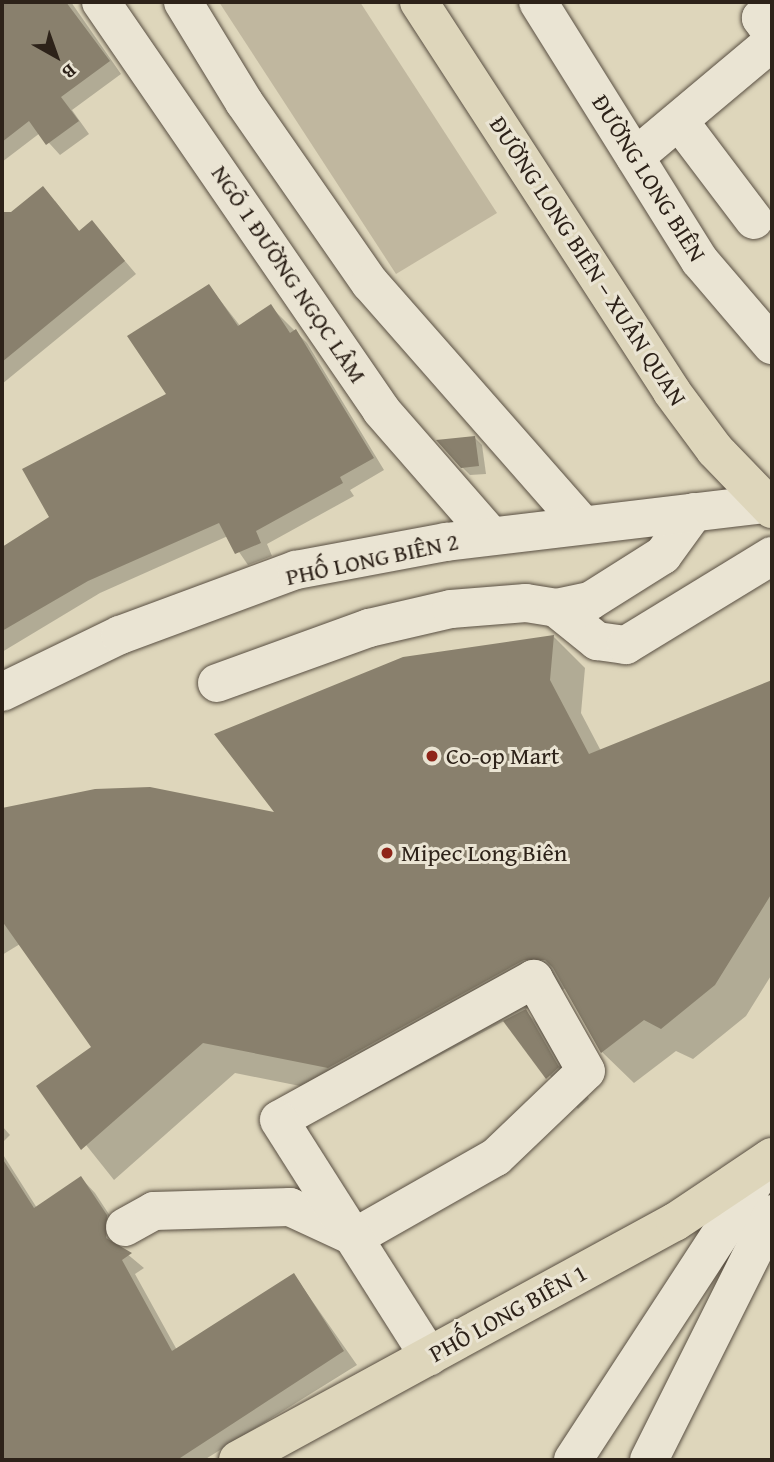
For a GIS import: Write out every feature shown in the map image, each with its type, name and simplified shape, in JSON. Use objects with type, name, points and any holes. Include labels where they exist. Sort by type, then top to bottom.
[{"type":"main road","name":"ĐƯỜNG LONG BIÊN – XUÂN QUAN","points":[[419,2],[672,392],[768,507]]},
{"type":"main road","name":"PHỐ LONG BIÊN 1","points":[[253,1457],[429,1356],[675,1222],[770,1158]]},
{"type":"street","name":"NGÕ 1 ĐƯỜNG NGỌC LÂM","points":[[101,2],[381,410],[491,536]]},
{"type":"street","points":[[183,2],[370,283],[582,524]]},
{"type":"street","name":"ĐƯỜNG LONG BIÊN","points":[[538,2],[700,261],[771,340]]},
{"type":"street","points":[[772,8],[761,18],[772,34]]},
{"type":"street","points":[[635,157],[772,42]]},
{"type":"street","points":[[679,121],[754,220]]},
{"type":"street","name":"PHỐ LONG BIÊN 2","points":[[2,692],[120,635],[296,570],[491,536],[694,512],[768,507]]},
{"type":"street","points":[[216,683],[369,628],[451,609],[526,603],[556,608],[590,601],[663,555],[694,512]]},
{"type":"street","points":[[556,608],[597,641],[626,645],[772,556]]},
{"type":"street","points":[[355,1237],[496,1157],[586,1072],[534,979],[279,1121],[429,1356]]},
{"type":"street","points":[[573,1460],[770,1158]]},
{"type":"street","points":[[125,1227],[155,1211],[290,1207],[355,1237]]},
{"type":"street","points":[[649,1460],[772,1214]]},
{"type":"shaded area","points":[[219,2],[360,2],[497,213],[396,274]]},
{"type":"building","points":[[2,2],[66,2],[110,61],[61,97],[79,121],[46,145],[29,121],[2,142]]},
{"type":"building","points":[[43,186],[79,231],[92,220],[125,261],[2,362],[2,212],[11,212]]},
{"type":"building","points":[[209,284],[238,326],[271,304],[290,333],[296,329],[374,458],[340,477],[343,483],[256,531],[261,543],[235,554],[219,523],[88,581],[2,631],[2,547],[49,517],[22,469],[166,394],[127,336]]},
{"type":"building","points":[[475,436],[479,466],[461,468],[436,440]]},
{"type":"building","name":"Mipec Long Biên","points":[[554,635],[550,680],[589,754],[772,680],[772,893],[715,985],[661,1029],[644,1020],[601,1053],[553,968],[545,960],[524,960],[328,1068],[203,1043],[81,1150],[36,1086],[91,1047],[2,921],[2,808],[95,789],[150,787],[274,812],[214,734],[403,657]]},
{"type":"building","points":[[526,1009],[559,1067],[546,1079],[503,1021]]},
{"type":"building","points":[[2,1158],[34,1208],[81,1176],[107,1215],[106,1238],[132,1253],[122,1260],[172,1351],[294,1273],[344,1351],[177,1460],[2,1460]]},
{"type":"place","name":"Co-op Mart","points":[[432,756]]},
{"type":"place","name":"Mipec Long Biên","points":[[387,853]]}]
